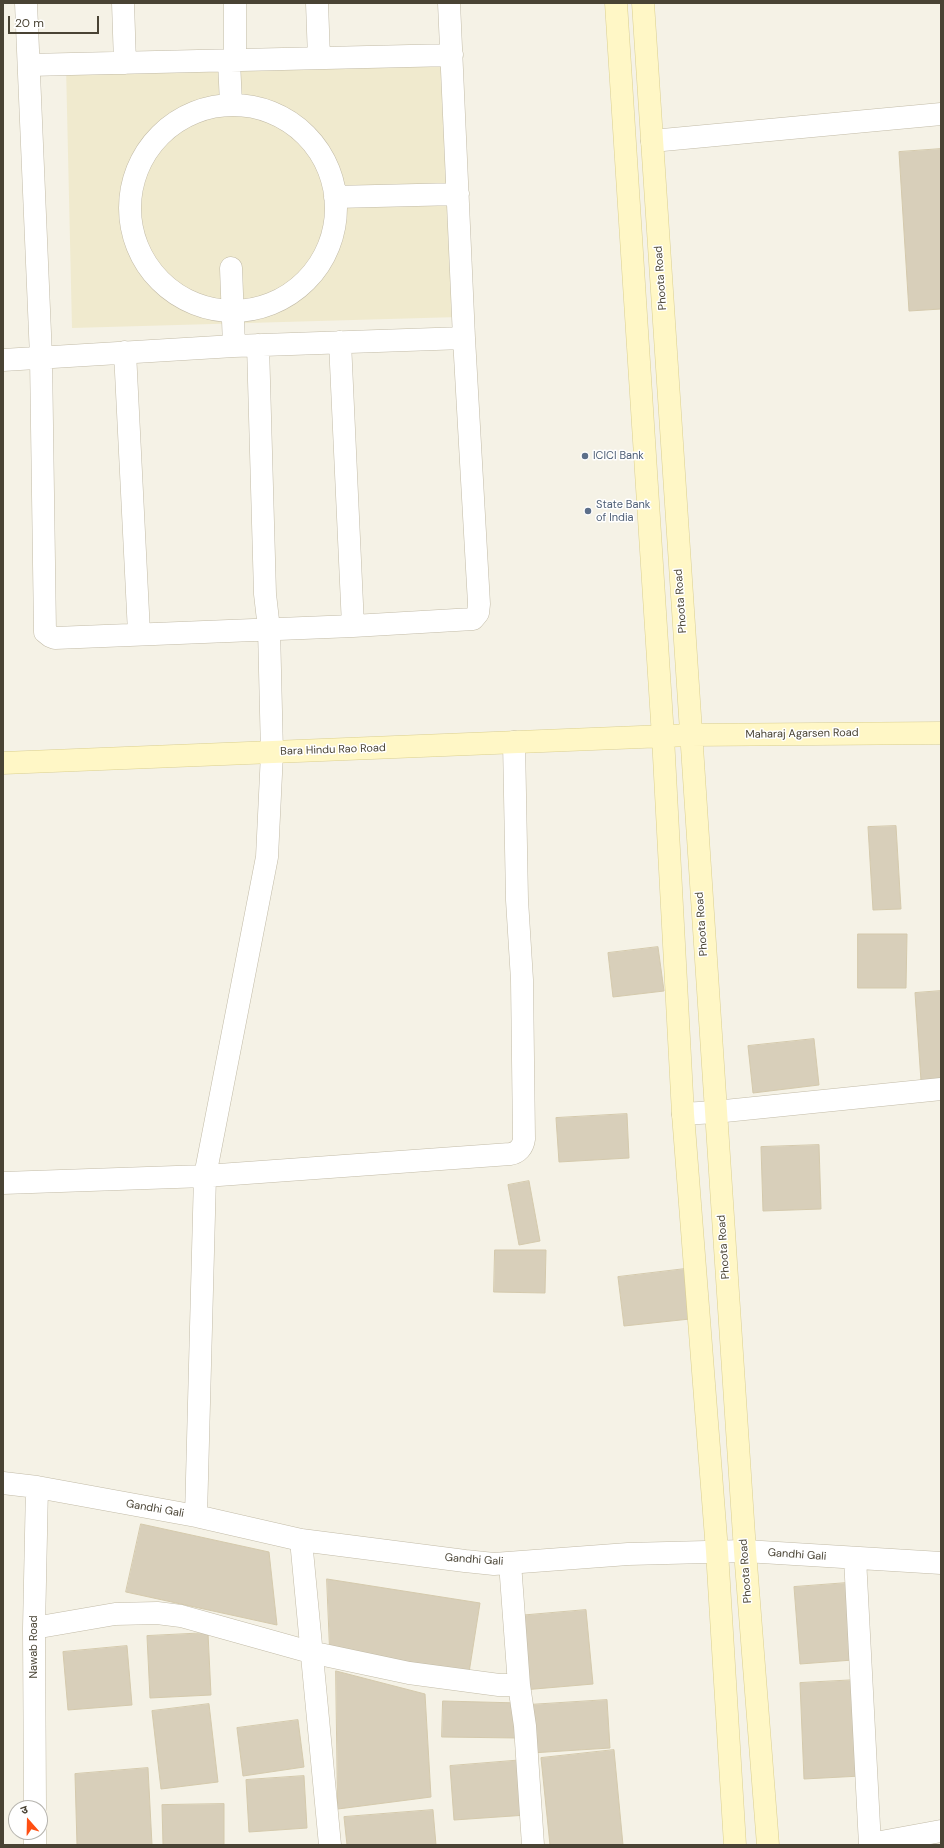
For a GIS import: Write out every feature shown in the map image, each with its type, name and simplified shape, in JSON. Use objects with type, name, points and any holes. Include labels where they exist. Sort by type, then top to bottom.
[{"type":"street","points":[[26,3],[41,357],[45,632],[55,638],[139,633],[353,626],[473,619],[478,613],[480,604],[464,338],[449,3]]},
{"type":"street","points":[[123,3],[125,63]]},
{"type":"street","points":[[231,104],[235,3]]},
{"type":"street","points":[[317,3],[319,58]]},
{"type":"street","points":[[616,3],[663,737],[683,1114],[717,1551],[735,1845]]},
{"type":"street","name":"Phoota Road","points":[[643,3],[715,1112],[745,1551],[768,1845]]},
{"type":"street","points":[[29,65],[452,55]]},
{"type":"street","points":[[231,104],[266,109],[297,126],[321,152],[334,184],[336,219],[326,253],[308,280],[281,300],[249,310],[216,310],[184,300],[158,280],[139,253],[129,221],[130,188],[143,155],[166,128],[196,110],[231,104]]},
{"type":"street","points":[[652,141],[941,114]]},
{"type":"street","points":[[335,197],[458,194]]},
{"type":"street","points":[[231,268],[234,346]]},
{"type":"street","points":[[3,360],[234,346],[464,338]]},
{"type":"street","points":[[340,342],[353,626]]},
{"type":"street","points":[[196,1516],[205,1176],[267,857],[272,753],[268,629],[265,594],[258,345]]},
{"type":"street","points":[[125,352],[139,633]]},
{"type":"street","name":"Maharaj Agarsen Road","points":[[663,737],[941,733]]},
{"type":"street","name":"Bara Hindu Rao Road","points":[[3,763],[663,737]]},
{"type":"street","points":[[3,1183],[205,1176],[510,1154],[522,1147],[524,1140],[522,980],[517,900],[514,742]]},
{"type":"street","points":[[683,1114],[941,1089]]},
{"type":"street","name":"Gandhi Gali","points":[[3,1483],[37,1487],[196,1516],[301,1540],[494,1564],[628,1554],[717,1551],[745,1551],[941,1563]]},
{"type":"street","name":"Nawab Road","points":[[35,1800],[34,1628],[37,1487]]},
{"type":"street","points":[[301,1540],[310,1652],[330,1845]]},
{"type":"street","points":[[855,1558],[870,1844],[941,1831]]},
{"type":"street","points":[[510,1563],[519,1685],[525,1726],[534,1845]]},
{"type":"street","points":[[34,1628],[115,1614],[157,1613],[181,1616],[310,1652],[409,1673],[499,1685],[519,1685]]},
{"type":"shaded area","points":[[452,55],[459,317],[72,328],[66,66]]},
{"type":"building","points":[[941,149],[941,309],[909,311],[899,152]]},
{"type":"building","points":[[896,826],[901,909],[873,910],[868,827]]},
{"type":"building","points":[[858,934],[907,934],[906,988],[858,988]]},
{"type":"building","points":[[658,947],[664,991],[613,997],[608,953]]},
{"type":"building","points":[[941,991],[941,1080],[921,1081],[915,993]]},
{"type":"building","points":[[814,1039],[819,1085],[753,1093],[748,1046]]},
{"type":"building","points":[[627,1114],[629,1158],[559,1162],[556,1118]]},
{"type":"building","points":[[819,1145],[821,1209],[763,1211],[761,1147]]},
{"type":"building","points":[[529,1181],[540,1241],[519,1245],[508,1185]]},
{"type":"building","points":[[495,1250],[546,1250],[545,1293],[494,1292]]},
{"type":"building","points":[[685,1269],[690,1319],[624,1326],[618,1277]]},
{"type":"building","points":[[141,1524],[269,1552],[277,1625],[126,1592]]},
{"type":"building","points":[[327,1579],[480,1603],[468,1679],[330,1650]]},
{"type":"building","points":[[847,1583],[853,1660],[800,1664],[794,1587]]},
{"type":"building","points":[[586,1610],[593,1684],[523,1690],[517,1616]]},
{"type":"building","points":[[208,1633],[211,1695],[150,1698],[147,1636]]},
{"type":"building","points":[[127,1646],[132,1705],[68,1710],[63,1652]]},
{"type":"building","points":[[336,1671],[425,1694],[431,1797],[338,1809]]},
{"type":"building","points":[[857,1680],[861,1776],[804,1779],[800,1683]]},
{"type":"building","points":[[607,1700],[610,1748],[531,1753],[528,1705]]},
{"type":"building","points":[[443,1701],[519,1703],[518,1738],[442,1737]]},
{"type":"building","points":[[209,1704],[218,1782],[161,1789],[152,1711]]},
{"type":"building","points":[[298,1720],[304,1767],[243,1776],[237,1728]]},
{"type":"building","points":[[614,1750],[623,1845],[550,1845],[541,1758]]},
{"type":"building","points":[[524,1760],[527,1815],[454,1820],[450,1766]]},
{"type":"building","points":[[148,1768],[152,1845],[77,1845],[75,1774]]},
{"type":"building","points":[[304,1776],[307,1828],[249,1832],[246,1780]]},
{"type":"building","points":[[224,1804],[224,1845],[163,1845],[162,1805]]},
{"type":"building","points":[[433,1810],[436,1845],[347,1845],[344,1817]]},
{"type":"place","name":"ICICI Bank","points":[[585,456]]},
{"type":"place","name":"State Bank of India","points":[[588,511]]}]
